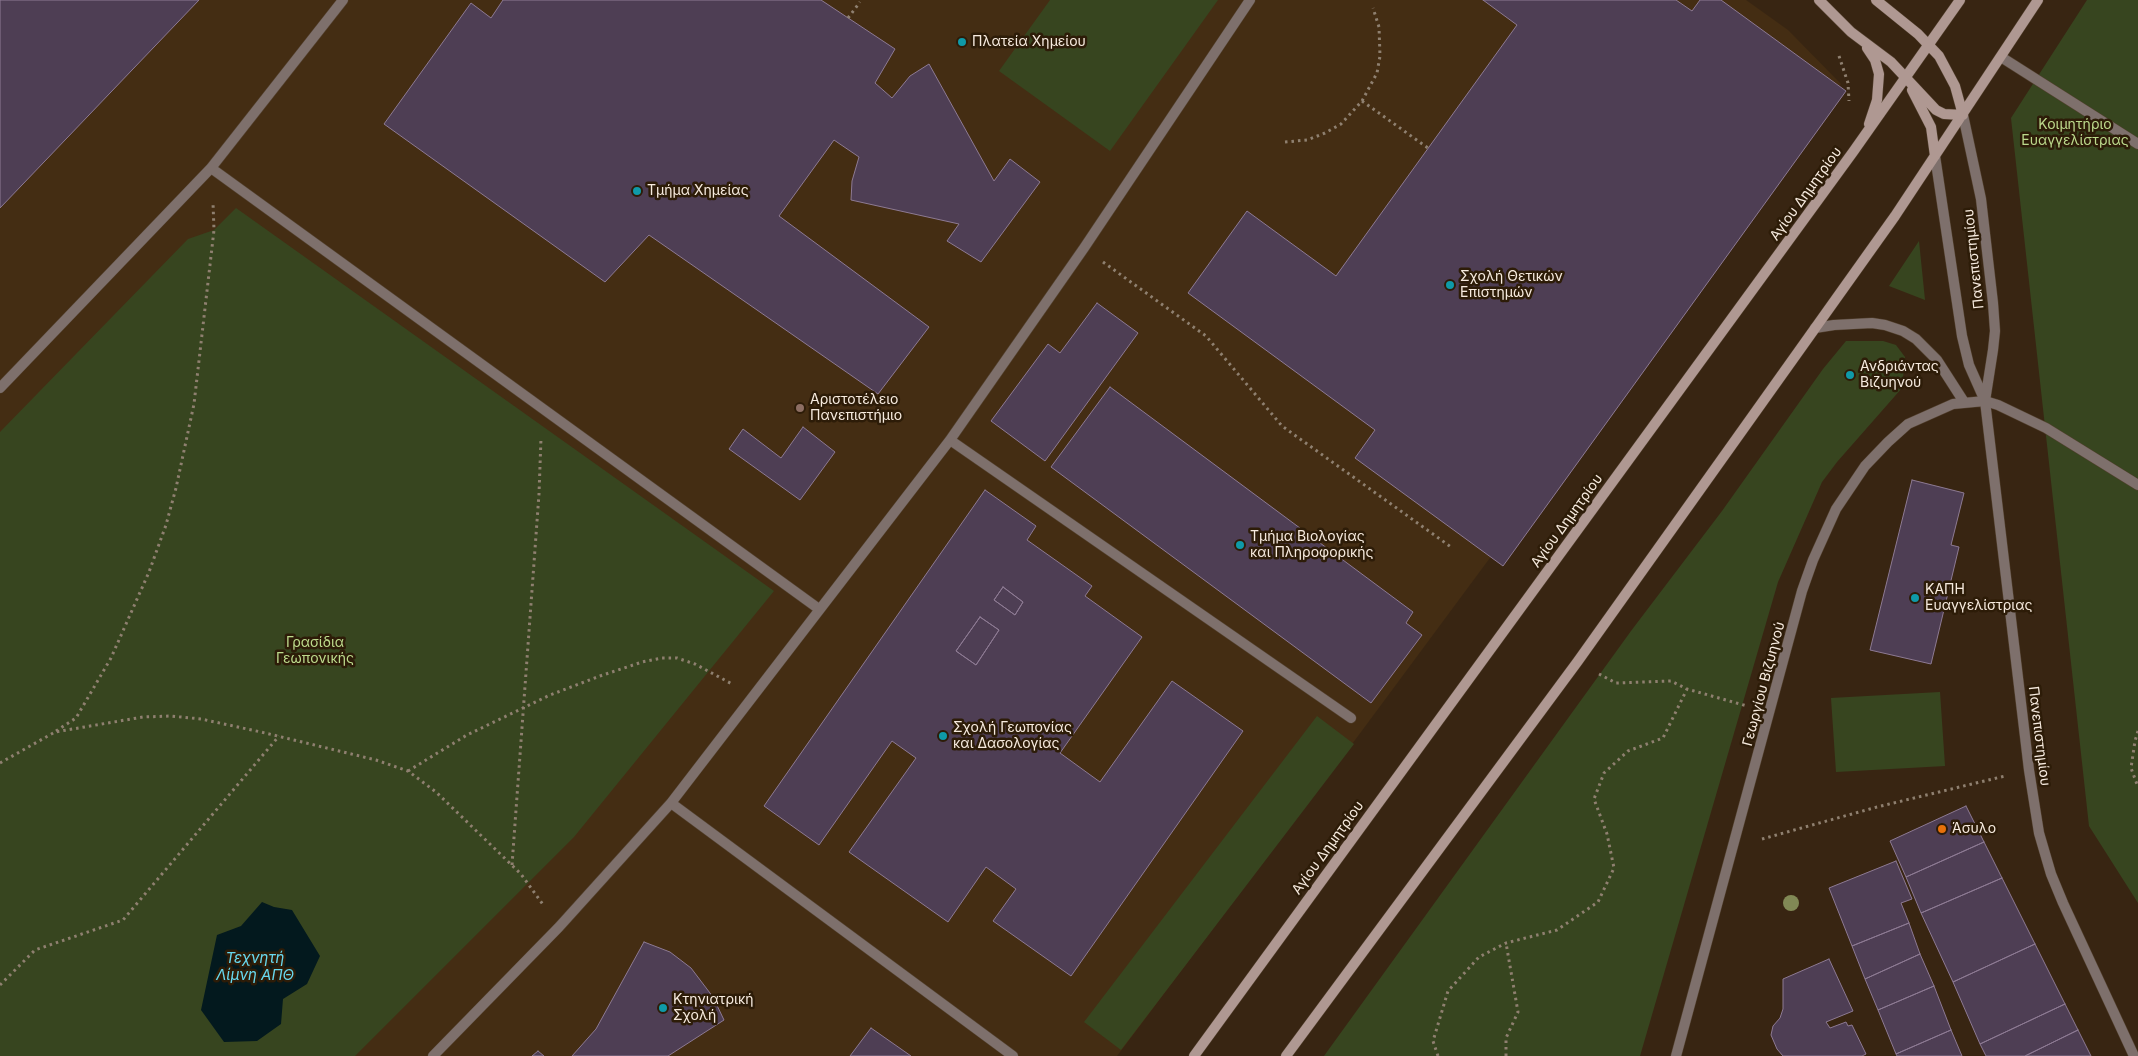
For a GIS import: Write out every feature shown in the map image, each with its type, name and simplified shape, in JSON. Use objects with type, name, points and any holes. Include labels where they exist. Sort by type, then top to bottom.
[{"type":"main road","points":[[1819,0],[1872,54],[1879,74],[1877,100],[1872,118],[1860,143]]},
{"type":"main road","points":[[1876,0],[1906,23],[1929,45],[1950,76],[1963,115]]},
{"type":"main road","name":"Αγίου Δημητρίου","points":[[1194,1056],[1860,143],[1960,0]]},
{"type":"main road","points":[[1286,1056],[1578,661],[1935,156],[2038,0]]},
{"type":"main road","points":[[1858,38],[1891,62],[1936,110],[1944,114],[1963,115]]},
{"type":"main road","points":[[1905,78],[1931,127],[1935,156]]},
{"type":"street","points":[[0,388],[212,168],[343,0]]},
{"type":"street","points":[[433,1056],[559,927],[670,803],[950,440],[1084,248],[1250,0]]},
{"type":"street","points":[[2001,57],[2138,144]]},
{"type":"street","name":"Πανεπιστημίου","points":[[1963,115],[1981,199],[1993,304],[1993,350],[1985,401],[2029,770],[2039,834],[2051,874],[2134,1056]]},
{"type":"street","name":"Πανεπιστημίου","points":[[1935,156],[1962,336],[1969,365],[1985,401]]},
{"type":"street","points":[[212,168],[542,410],[819,609]]},
{"type":"street","points":[[1815,328],[1834,324],[1872,323],[1903,331],[1916,339],[1937,360],[1964,402]]},
{"type":"street","points":[[1985,401],[1998,405],[2046,428],[2138,485]]},
{"type":"street","name":"Γεωργίου Βιζυηνού","points":[[1676,1056],[1802,591],[1813,560],[1836,509],[1865,466],[1900,431],[1918,418],[1943,408],[1964,402],[1985,401]]},
{"type":"street","points":[[950,440],[1351,718]]},
{"type":"street","points":[[670,803],[1014,1056]]},
{"type":"path","points":[[848,18],[860,2]]},
{"type":"path","points":[[1285,142],[1307,140],[1325,133],[1341,124],[1362,100],[1377,73],[1380,56],[1379,27],[1373,8]]},
{"type":"path","points":[[1838,52],[1848,83],[1849,102]]},
{"type":"path","points":[[1362,100],[1428,148]]},
{"type":"path","points":[[0,763],[76,718],[111,658],[149,572],[166,526],[194,404],[214,230],[212,168]]},
{"type":"path","points":[[1084,248],[1206,336],[1282,426],[1452,547]]},
{"type":"path","points":[[512,865],[539,494],[542,410]]},
{"type":"path","points":[[408,771],[467,734],[524,708],[600,676],[662,658],[677,658],[695,664],[726,680],[750,698]]},
{"type":"path","points":[[1611,681],[1616,683],[1671,681],[1687,689],[1741,705]]},
{"type":"path","points":[[1438,1056],[1434,1041],[1448,991],[1479,957],[1506,943],[1557,930],[1598,902],[1614,868],[1607,834],[1594,800],[1604,773],[1628,750],[1662,738],[1687,689]]},
{"type":"path","points":[[55,732],[143,716],[170,716],[201,720],[279,736],[376,760],[408,771],[436,792],[521,874],[559,927]]},
{"type":"path","points":[[2138,731],[2134,741],[2131,768],[2138,787]]},
{"type":"path","points":[[0,985],[35,950],[123,920],[279,736]]},
{"type":"path","points":[[1734,846],[1877,807],[2029,770]]},
{"type":"path","points":[[1506,943],[1518,1012],[1506,1038],[1506,1056]]},
{"type":"shaded area","name":"Αριστοτέλειο Πανεπιστήμιο","points":[[0,0],[1746,0],[1788,30],[1841,84],[1361,732],[1117,1056],[0,1056]]},
{"type":"green space","points":[[1050,0],[1218,0],[1110,151],[999,71]]},
{"type":"green space","name":"Κοιμητήριο Ευαγγελίστριας","points":[[2087,0],[2138,0],[2138,903],[2089,826],[2011,118]]},
{"type":"green space","name":"Γρασίδια Γεωπονικής","points":[[236,208],[774,591],[574,837],[355,1056],[0,1056],[0,432],[188,239],[214,230]]},
{"type":"green space","points":[[1919,241],[1925,300],[1889,286]]},
{"type":"green space","points":[[1846,341],[1883,341],[1896,345],[1905,357],[1902,388],[1837,462],[1822,482],[1778,582],[1640,1056],[1324,1056],[1631,631],[1722,511],[1823,369]]},
{"type":"green space","points":[[1940,692],[1945,766],[1836,772],[1831,698]]},
{"type":"green space","points":[[1317,716],[1354,744],[1121,1050],[1084,1022]]},
{"type":"water","name":"Τεχνητή Λίμνη ΑΠΘ","points":[[262,902],[274,907],[292,910],[320,956],[307,984],[283,999],[281,1024],[257,1041],[224,1042],[201,1010],[217,935],[241,926]]},
{"type":"building","points":[[0,0],[199,0],[0,208]]},
{"type":"building","name":"Τμήμα Χημείας","points":[[503,0],[821,0],[895,49],[875,83],[892,98],[910,76],[929,64],[994,181],[1010,159],[1040,182],[981,262],[947,241],[959,224],[851,200],[852,181],[859,157],[834,140],[779,216],[929,327],[878,394],[649,235],[605,282],[384,124],[471,3],[491,18]]},
{"type":"building","name":"Σχολή Θετικών Επιστημών","points":[[1483,0],[1676,0],[1692,11],[1700,0],[1721,0],[1846,91],[1503,566],[1355,458],[1375,430],[1188,293],[1247,211],[1336,276],[1517,25]]},
{"type":"building","points":[[1097,303],[1138,333],[1045,461],[991,421],[1048,344],[1060,353]]},
{"type":"building","name":"Τμήμα Βιολογίας και Πληροφορικής","points":[[1110,387],[1413,612],[1406,623],[1422,635],[1371,703],[1051,467]]},
{"type":"building","points":[[803,427],[835,452],[800,500],[729,449],[743,429],[781,458]]},
{"type":"building","name":"ΚΑΠΗ Ευαγγελίστριας","points":[[1912,480],[1964,493],[1951,545],[1959,547],[1931,664],[1870,650]]},
{"type":"building","name":"Σχολή Γεωπονίας και Δασολογίας","points":[[985,490],[1036,526],[1027,540],[1092,586],[1085,596],[1142,637],[1060,753],[1100,782],[1172,681],[1243,731],[1071,976],[993,921],[1016,889],[986,867],[948,922],[849,852],[916,758],[892,741],[819,845],[764,806]],"holes":[[[1003,587],[1023,602],[1015,615],[994,600]],[[980,617],[999,630],[976,665],[956,651]]]},
{"type":"building","points":[[1003,587],[1023,602],[1015,615],[994,600]]},
{"type":"building","points":[[980,617],[999,630],[976,665],[956,651]]},
{"type":"building","points":[[1966,806],[1984,842],[1906,877],[1890,841]]},
{"type":"building","points":[[1984,842],[2002,878],[1921,913],[1906,877]]},
{"type":"building","points":[[1896,861],[1912,899],[1901,903],[1909,923],[1852,946],[1829,888]]},
{"type":"building","points":[[2002,878],[2035,944],[1953,982],[1921,913]]},
{"type":"building","points":[[1909,923],[1920,954],[1865,979],[1852,946]]},
{"type":"building","name":"Κτηνιατρική Σχολή","points":[[644,942],[670,952],[691,968],[713,997],[724,1020],[668,1056],[572,1056],[596,1029]]},
{"type":"building","points":[[2035,944],[2065,1004],[1980,1044],[1953,982]]},
{"type":"building","points":[[1920,954],[1934,986],[1878,1010],[1865,979]]},
{"type":"building","points":[[1829,959],[1853,1011],[1826,1022],[1830,1028],[1846,1022],[1848,1026],[1852,1025],[1866,1054],[1862,1056],[1783,1056],[1777,1049],[1771,1035],[1773,1026],[1780,1018],[1783,1009],[1783,979]]},
{"type":"building","points":[[1934,986],[1951,1030],[1896,1054],[1878,1010]]},
{"type":"building","points":[[2065,1004],[2078,1030],[2025,1056],[1986,1056],[1980,1044]]},
{"type":"building","points":[[871,1028],[911,1056],[850,1056]]},
{"type":"building","points":[[1951,1030],[1962,1056],[1897,1056],[1896,1054]]},
{"type":"building","points":[[2078,1030],[2091,1056],[2025,1056]]},
{"type":"building","points":[[538,1051],[544,1056],[532,1056]]},
{"type":"place","name":"Πλατεία Χημείου","points":[[962,42]]},
{"type":"place","name":"Τμήμα Χημείας","points":[[637,191]]},
{"type":"place","name":"Σχολή Θετικών Επιστημών","points":[[1450,285]]},
{"type":"place","name":"Ανδριάντας Βιζυηνού","points":[[1850,375]]},
{"type":"place","name":"Αριστοτέλειο Πανεπιστήμιο","points":[[800,408]]},
{"type":"place","name":"Τμήμα Βιολογίας και Πληροφορικής","points":[[1240,545]]},
{"type":"place","name":"ΚΑΠΗ Ευαγγελίστριας","points":[[1915,598]]},
{"type":"place","name":"Σχολή Γεωπονίας και Δασολογίας","points":[[943,736]]},
{"type":"place","name":"Άσυλο","points":[[1942,829]]},
{"type":"place","name":"Κτηνιατρική Σχολή","points":[[663,1008]]}]
